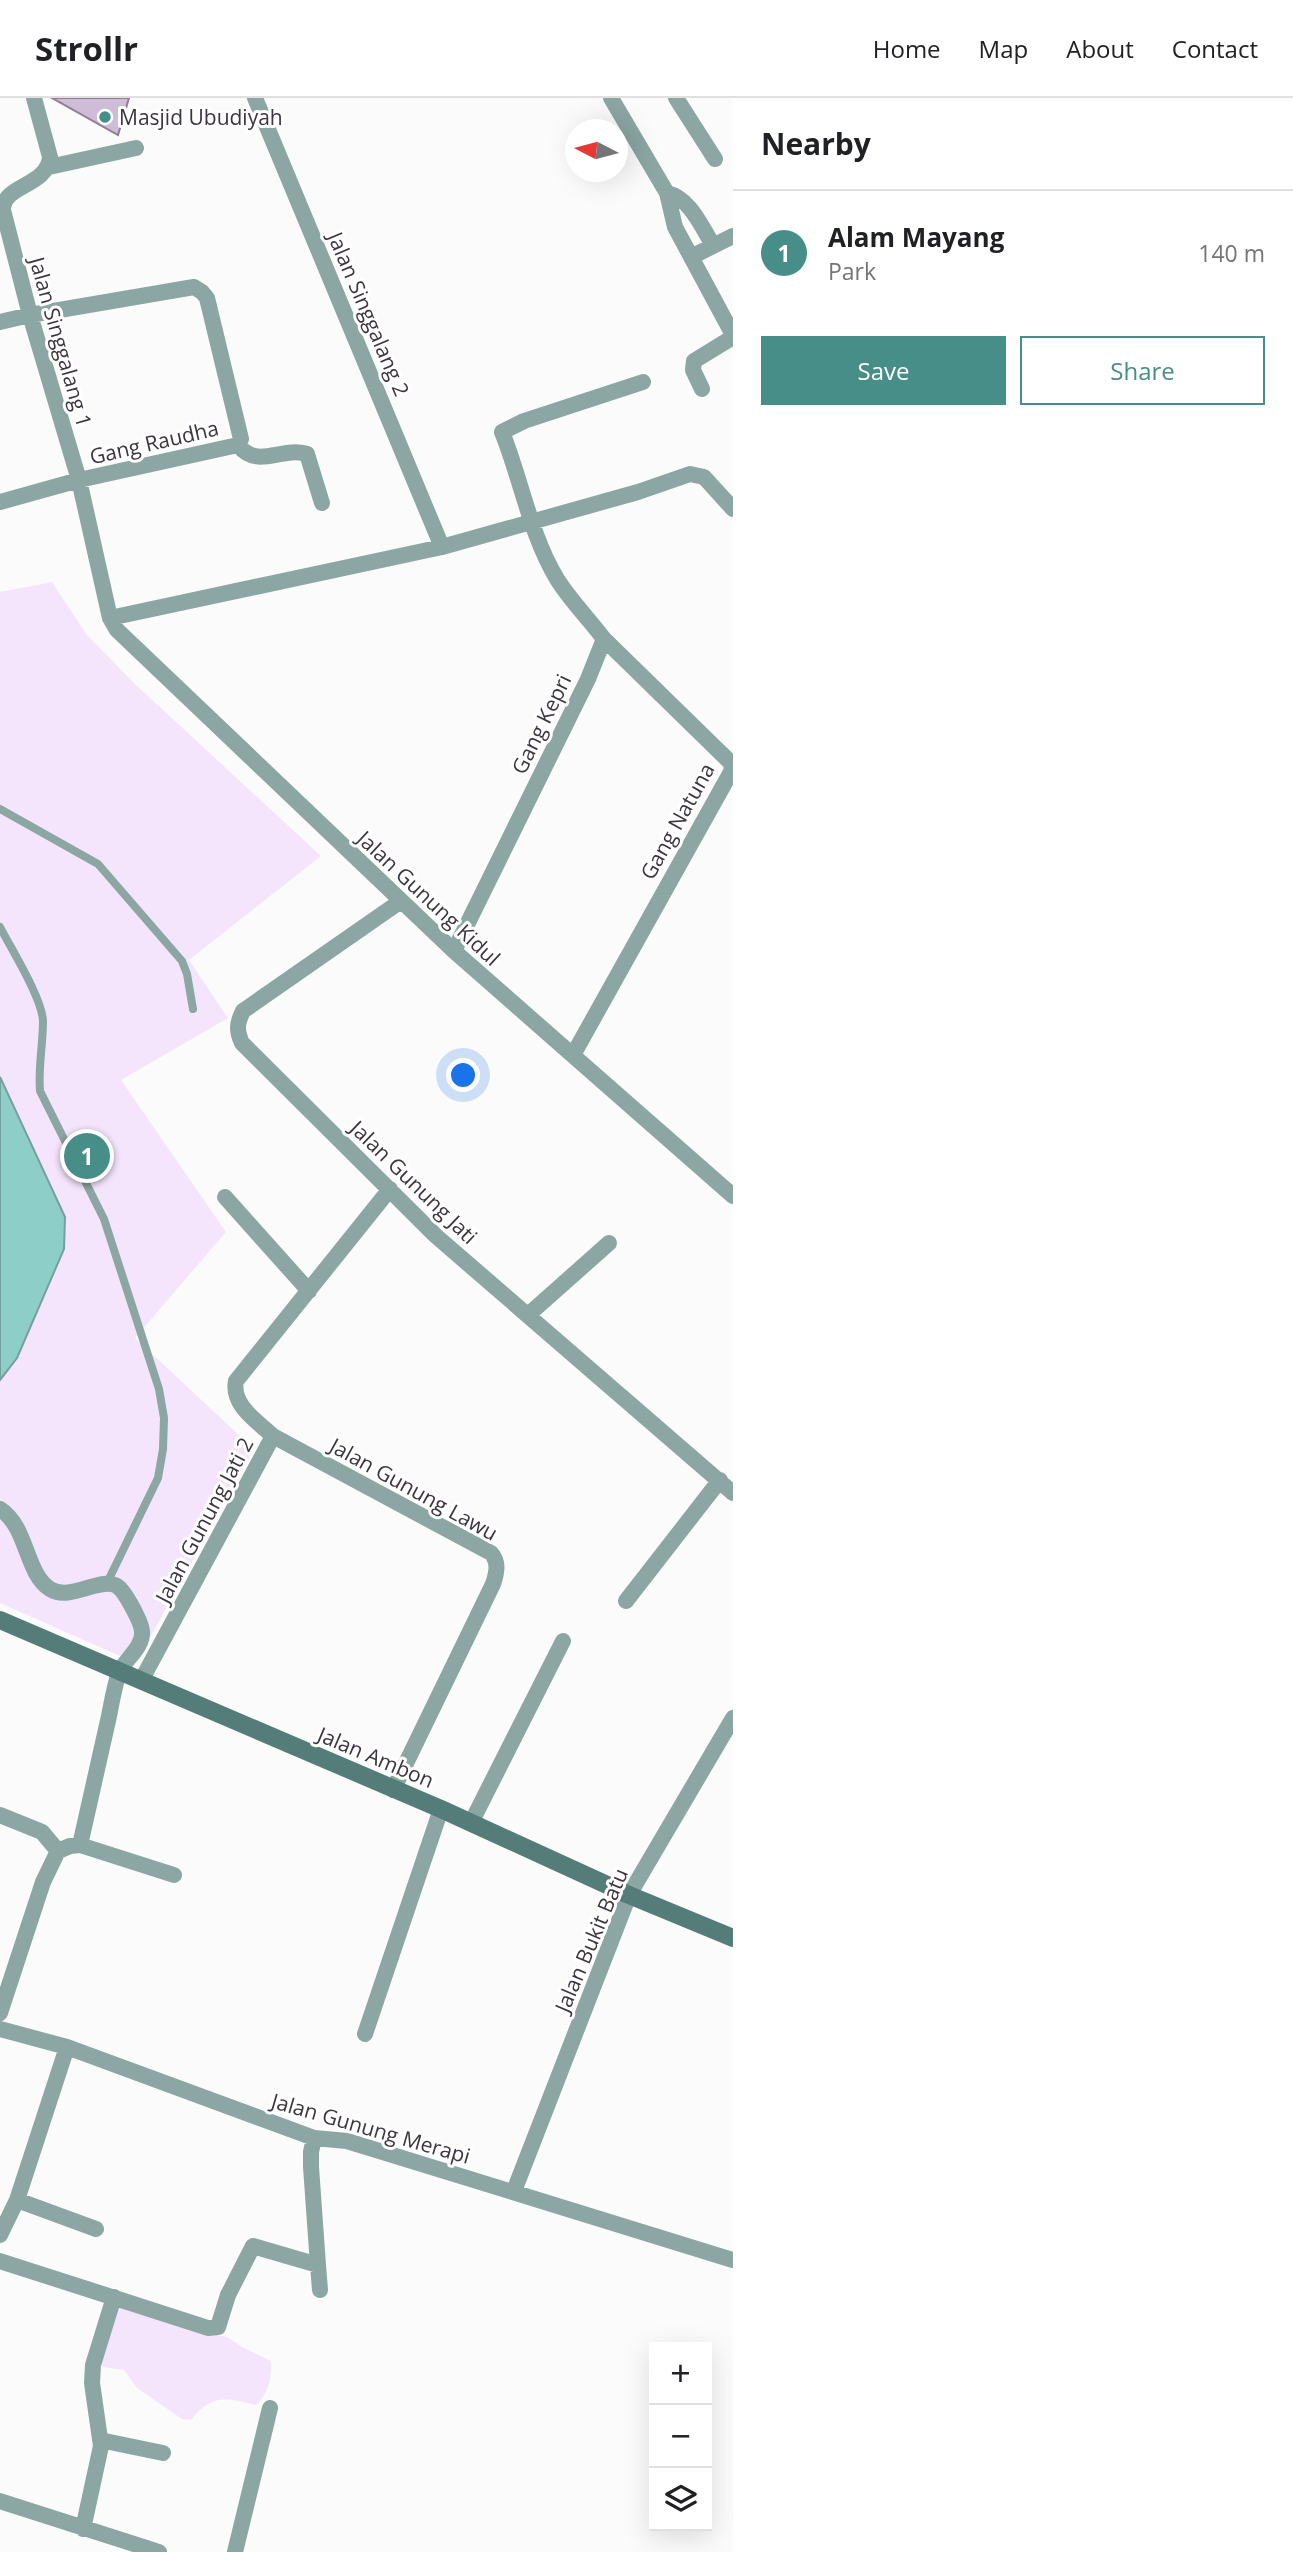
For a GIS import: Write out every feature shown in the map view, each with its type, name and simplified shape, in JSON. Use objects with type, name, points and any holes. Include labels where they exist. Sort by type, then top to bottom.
[{"type":"street","points":[[34,98],[50,157],[49,167],[136,148]]},
{"type":"street","name":"Jalan Singgalang 2","points":[[255,98],[442,547]]},
{"type":"street","points":[[611,98],[667,193],[675,227],[733,336],[694,361],[693,370],[702,388]]},
{"type":"street","points":[[676,98],[715,159]]},
{"type":"street","name":"Jalan Singgalang 1","points":[[49,167],[44,174],[3,203],[30,315],[79,480],[110,618]]},
{"type":"street","points":[[667,193],[684,200],[713,245]]},
{"type":"street","points":[[691,257],[733,236]]},
{"type":"street","name":"Gang Raudha","points":[[0,502],[79,480],[238,445],[241,439],[207,298],[202,292],[194,288],[30,315]]},
{"type":"street","points":[[0,322],[30,315]]},
{"type":"street","points":[[604,639],[557,579],[532,522],[516,466],[502,432],[524,421],[643,382]]},
{"type":"street","points":[[238,445],[244,452],[257,458],[288,452],[307,454],[322,503]]},
{"type":"street","points":[[110,618],[442,547],[690,474],[704,477],[733,509]]},
{"type":"street","name":"Jalan Gunung Kidul","points":[[110,618],[126,641],[454,951],[733,1196]]},
{"type":"street","name":"Gang Natuna","points":[[573,1055],[731,772],[732,765],[604,639]]},
{"type":"street","name":"Gang Kepri","points":[[454,951],[588,679],[604,639]]},
{"type":"street","name":"Jalan Gunung Jati","points":[[401,901],[243,1011],[237,1032],[242,1043],[436,1236],[733,1493]]},
{"type":"street","name":"Jalan Gunung Jati 2","points":[[141,1681],[272,1436],[236,1400],[236,1381],[390,1189]]},
{"type":"street","points":[[225,1197],[309,1291]]},
{"type":"street","points":[[528,1315],[609,1243]]},
{"type":"street","name":"Jalan Gunung Lawu","points":[[272,1436],[491,1553],[495,1558],[497,1572],[493,1584],[393,1790]]},
{"type":"street","points":[[626,1601],[719,1480]]},
{"type":"street","points":[[0,1509],[19,1531],[34,1567],[43,1583],[51,1590],[60,1593],[107,1583],[116,1584],[136,1615],[142,1632],[141,1640],[120,1672],[80,1845]]},
{"type":"street","name":"Jalan Ambon","points":[[0,1620],[441,1809],[629,1895],[733,1938]]},
{"type":"street","points":[[471,1823],[563,1641]]},
{"type":"street","name":"Jalan Bukit Batu","points":[[513,2191],[629,1895],[733,1718]]},
{"type":"street","points":[[365,2034],[441,1809]]},
{"type":"street","points":[[0,1815],[42,1832],[58,1851]]},
{"type":"street","points":[[0,2013],[43,1882],[58,1851],[80,1845],[174,1875]]},
{"type":"street","name":"Jalan Gunung Merapi","points":[[0,2029],[67,2047],[314,2138],[347,2141],[733,2260]]},
{"type":"street","points":[[0,2235],[16,2200],[67,2047]]},
{"type":"street","points":[[314,2138],[311,2167],[320,2290]]},
{"type":"street","points":[[16,2200],[96,2229]]},
{"type":"street","points":[[0,2261],[208,2328],[218,2327],[221,2322],[228,2295],[253,2246],[318,2265]]},
{"type":"street","points":[[83,2529],[100,2440],[92,2383],[93,2365],[114,2297]]},
{"type":"street","points":[[235,2552],[270,2408]]},
{"type":"street","points":[[100,2440],[163,2453]]},
{"type":"street","points":[[0,2501],[159,2552]]},
{"type":"lane","points":[[0,809],[98,864],[182,961],[193,1009]]},
{"type":"lane","points":[[0,928],[40,1005],[43,1020],[40,1091],[104,1219],[159,1389],[164,1418],[158,1478],[107,1583]]},
{"type":"shaded area","points":[[52,582],[87,635],[135,684],[321,856],[189,960],[228,1018],[121,1080],[226,1232],[135,1338],[254,1449],[136,1663],[0,1603],[0,592]]},
{"type":"shaded area","points":[[116,2305],[227,2337],[271,2361],[266,2391],[256,2405],[220,2400],[206,2405],[191,2420],[182,2419],[137,2388],[124,2370],[103,2367],[100,2360]]},
{"type":"water","points":[[0,1077],[65,1217],[64,1249],[17,1358],[0,1380]]},
{"type":"building","name":"Masjid Ubudiyah","points":[[52,98],[129,98],[118,135]]},
{"type":"place","name":"Masjid Ubudiyah","points":[[105,117]]},
{"type":"place","name":"Alam Mayang","points":[[87,1156]]}]
